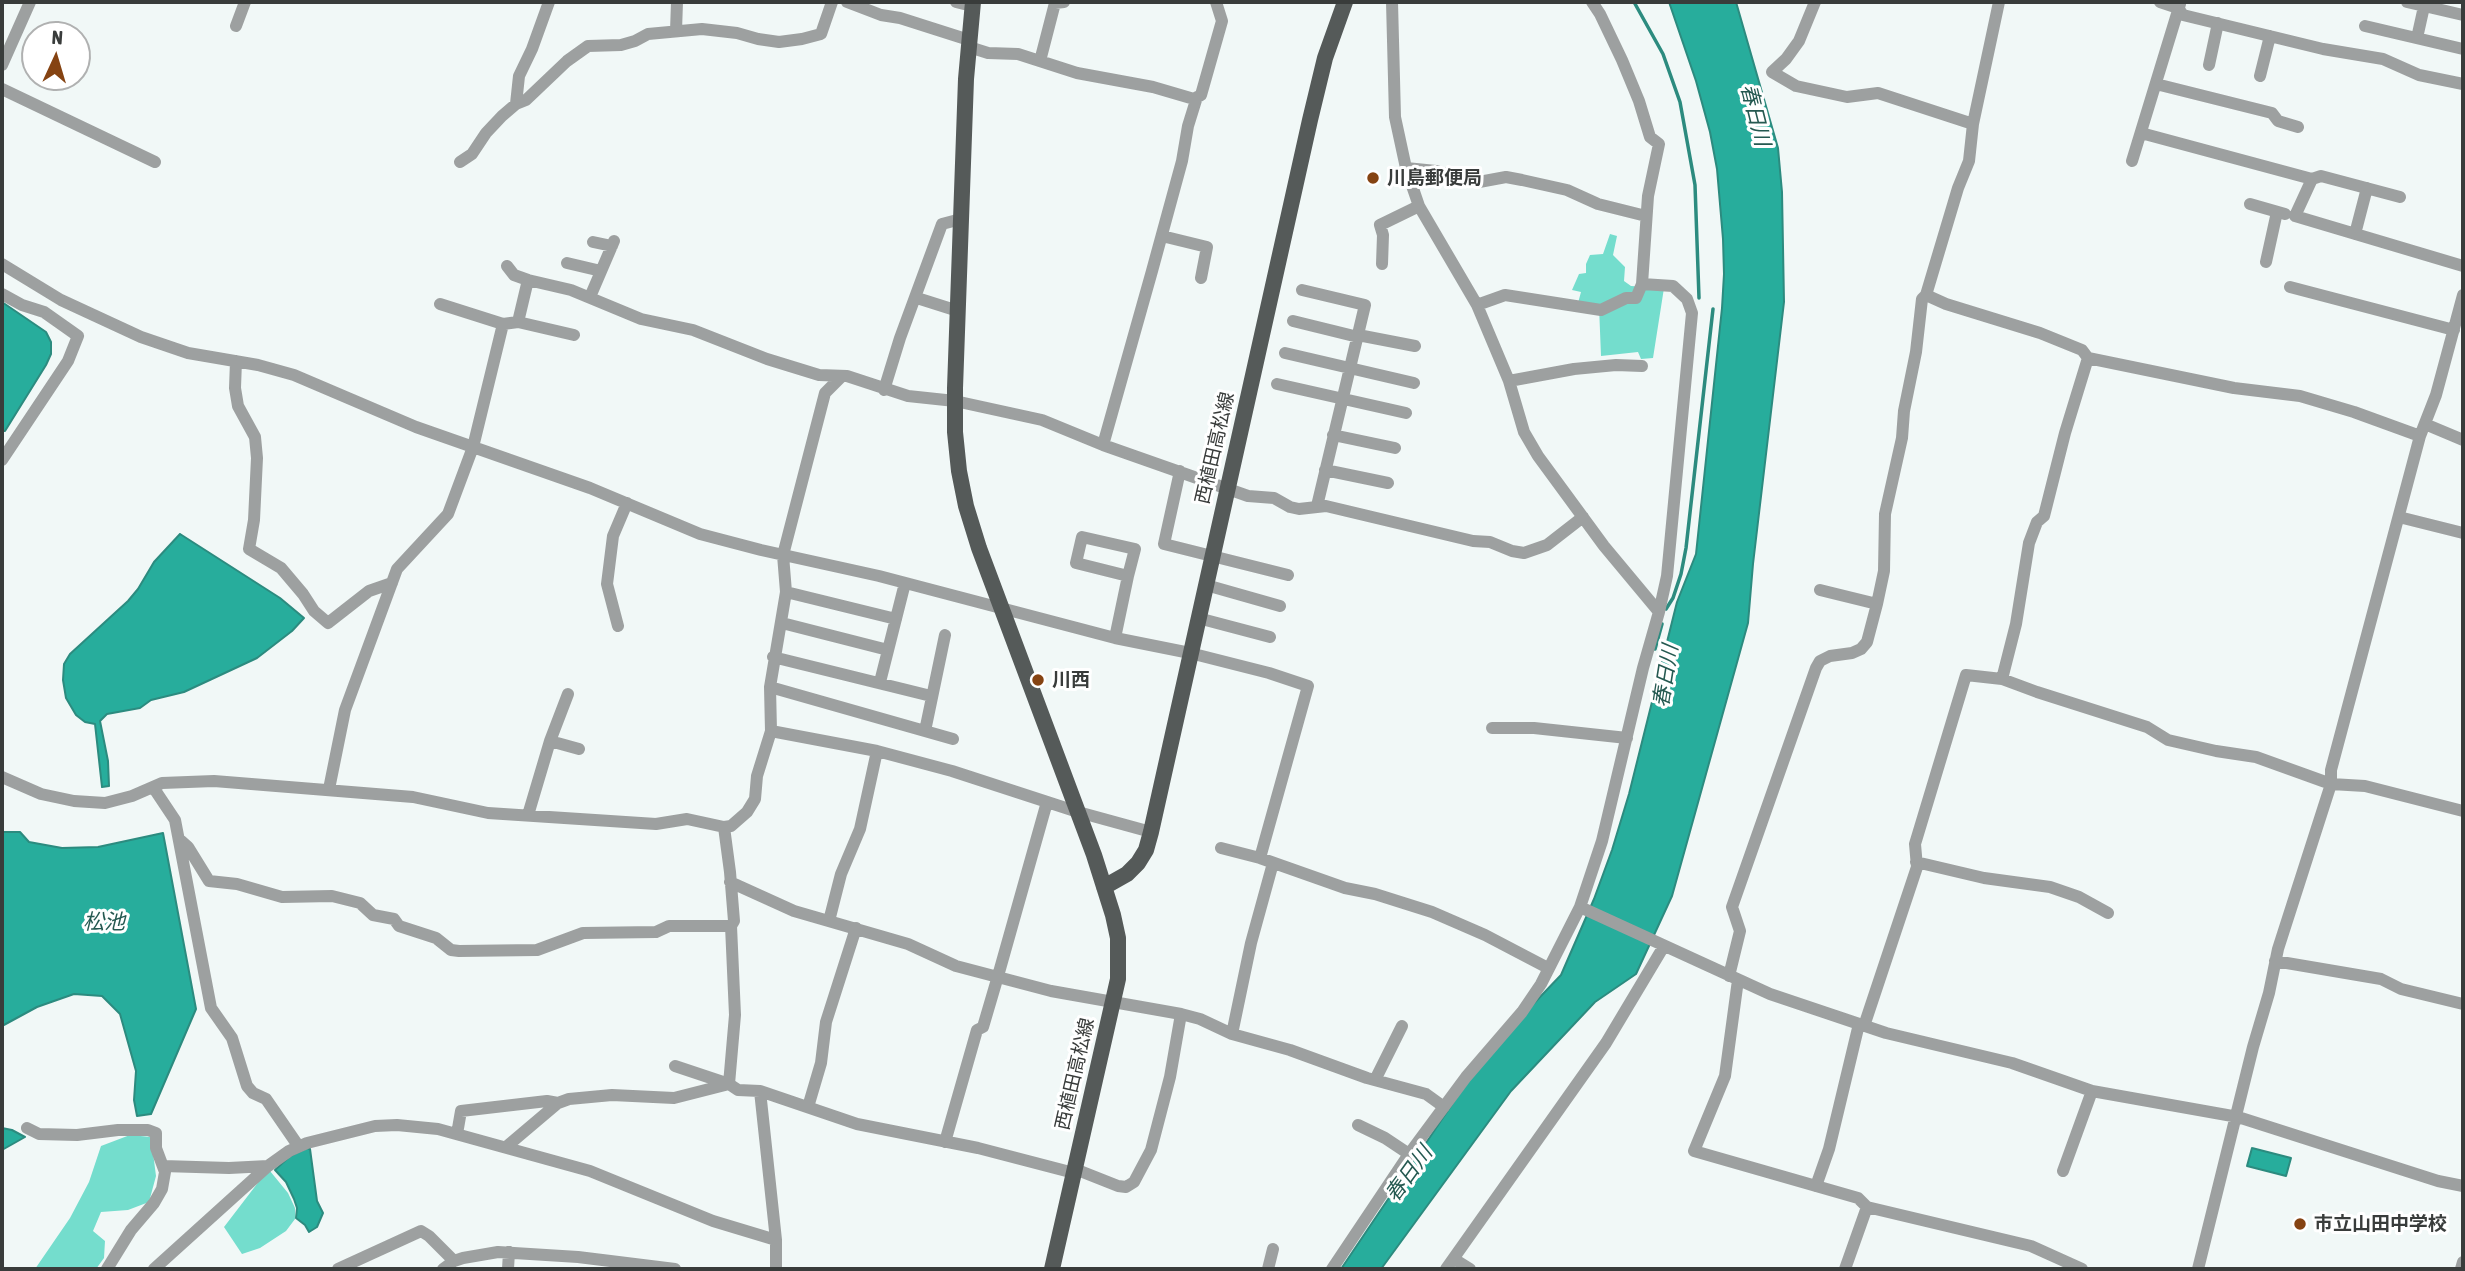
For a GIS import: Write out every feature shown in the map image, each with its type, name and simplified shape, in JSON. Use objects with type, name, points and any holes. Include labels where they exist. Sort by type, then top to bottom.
[{"type":"main road","name":"西植田高松線","points":[[1104,887],[1127,874],[1138,863],[1146,850],[1151,832],[1310,120],[1325,58],[1345,2]]},
{"type":"main road","name":"西植田高松線","points":[[967,3],[969,44],[955,401],[959,471],[966,506],[1078,812],[1113,915],[1118,938],[1118,979],[1052,1269]]},
{"type":"street","points":[[2,65],[30,2]]},
{"type":"street","points":[[236,26],[245,2]]},
{"type":"street","points":[[516,104],[519,76],[549,2]]},
{"type":"street","points":[[676,31],[677,2]]},
{"type":"street","points":[[460,162],[472,153],[486,133],[516,104],[526,100],[567,61],[588,46],[621,45],[648,34],[702,29],[737,33],[758,39],[802,39],[821,34],[832,2]]},
{"type":"street","points":[[847,2],[881,15],[900,18],[988,53],[1018,54],[1100,78],[1153,87],[1194,99],[1201,95],[1222,21],[1216,2]]},
{"type":"street","points":[[1040,61],[1055,3],[1064,2]]},
{"type":"street","points":[[1392,2],[1395,117],[1406,168],[1419,206],[1477,305],[1508,381],[1524,432],[1538,456],[1659,612]]},
{"type":"street","points":[[1477,305],[1505,295],[1601,310],[1626,298],[1636,298],[1642,284],[1648,196],[1658,144],[1650,137],[1639,100],[1622,60],[1592,2]]},
{"type":"street","points":[[1815,2],[1798,41],[1786,59],[1772,72],[1796,86],[1847,97],[1878,93],[1973,124]]},
{"type":"street","points":[[1999,2],[1973,124],[1969,161],[1958,188],[1926,295],[1922,299],[1900,450],[1885,514],[1884,571],[1867,642],[1852,653],[1830,656],[1816,668],[1731,907],[1740,930],[1725,1076],[1694,1151],[1858,1198],[1867,1207],[2031,1246],[2077,1268]]},
{"type":"street","points":[[2160,2],[2180,5]]},
{"type":"street","points":[[2407,2],[2425,4],[2463,15]]},
{"type":"street","points":[[2417,38],[2425,4]]},
{"type":"street","points":[[2180,5],[2183,15],[2323,49],[2383,59],[2419,75],[2463,83]]},
{"type":"street","points":[[2132,161],[2180,5]]},
{"type":"street","points":[[2209,65],[2218,23]]},
{"type":"street","points":[[2365,26],[2463,49]]},
{"type":"street","points":[[2260,76],[2270,36]]},
{"type":"street","points":[[2156,84],[2272,113],[2278,121],[2298,127]]},
{"type":"street","points":[[2,89],[155,162]]},
{"type":"street","points":[[1103,445],[1162,236],[1197,97]]},
{"type":"street","points":[[2141,133],[2312,179],[2321,176],[2400,197]]},
{"type":"street","points":[[1406,168],[1436,171],[1479,182],[1506,177],[1522,180],[1567,190],[1598,204],[1646,216]]},
{"type":"street","points":[[2295,216],[2312,179]]},
{"type":"street","points":[[2355,234],[2367,188]]},
{"type":"street","points":[[2250,204],[2463,266]]},
{"type":"street","points":[[1382,264],[1384,243],[1380,225],[1419,206]]},
{"type":"street","points":[[2266,262],[2277,212]]},
{"type":"street","points":[[884,390],[942,224],[961,219]]},
{"type":"street","points":[[1162,236],[1207,247],[1201,278]]},
{"type":"street","points":[[590,297],[613,244],[593,242]]},
{"type":"street","points":[[567,263],[601,271]]},
{"type":"street","points":[[2,264],[61,300],[141,337],[188,352],[294,375],[416,427],[556,475],[700,534],[905,583],[1115,638],[1190,653],[1308,686],[1260,858]]},
{"type":"street","points":[[507,266],[514,275],[528,280],[571,290],[641,319],[693,330],[819,375],[842,376],[908,396],[955,401],[1042,420],[1103,445],[1248,496],[1270,497],[1298,509],[1317,506],[1472,541],[1490,542],[1524,553],[1547,545],[1583,517]]},
{"type":"street","points":[[518,321],[528,280]]},
{"type":"street","points":[[1332,1269],[1409,1154],[1522,1012],[1583,908],[1667,576],[1692,313],[1688,299],[1673,286],[1642,284]]},
{"type":"street","points":[[2290,287],[2454,331]]},
{"type":"street","points":[[1302,290],[1365,305],[1317,506]]},
{"type":"street","points":[[2,294],[22,305],[44,312],[78,336],[68,361],[2,460]]},
{"type":"street","points":[[1926,295],[2040,333],[2082,350],[2088,358],[2234,388],[2300,396],[2463,440]]},
{"type":"street","points":[[2198,1269],[2238,1118],[2275,961],[2331,784],[2331,770],[2422,430],[2436,395],[2463,295]]},
{"type":"street","points":[[916,298],[958,311]]},
{"type":"street","points":[[440,304],[503,324],[518,321],[574,335]]},
{"type":"street","points":[[1293,321],[1415,346]]},
{"type":"street","points":[[329,789],[345,710],[397,569],[447,514],[472,447],[503,324]]},
{"type":"street","points":[[1285,353],[1414,383]]},
{"type":"street","points":[[2002,679],[2016,624],[2029,543],[2036,522],[2044,516],[2088,358]]},
{"type":"street","points":[[236,361],[235,388],[238,406],[255,437],[257,458],[254,520],[249,549],[281,568],[314,611],[328,624],[369,591],[392,583]]},
{"type":"street","points":[[1508,381],[1574,369],[1616,365],[1642,366]]},
{"type":"street","points":[[819,375],[825,393]]},
{"type":"street","points":[[2,777],[41,794],[74,801],[105,803],[162,783],[214,781],[412,797],[488,813],[656,824],[687,819],[731,827],[747,812],[755,799],[757,776],[771,731],[770,687],[773,657],[782,624],[786,592],[783,555],[825,393],[842,376]]},
{"type":"street","points":[[1277,384],[1406,413]]},
{"type":"street","points":[[1333,435],[1395,448]]},
{"type":"street","points":[[1325,470],[1388,483]]},
{"type":"street","points":[[1180,471],[1164,544],[1289,575]]},
{"type":"street","points":[[618,626],[607,584],[613,536],[627,503]]},
{"type":"street","points":[[2399,517],[2463,531]]},
{"type":"street","points":[[1115,638],[1135,550],[1082,537],[1076,563],[1128,576]]},
{"type":"street","points":[[880,682],[905,583]]},
{"type":"street","points":[[1206,585],[1280,606]]},
{"type":"street","points":[[1821,590],[1877,604]]},
{"type":"street","points":[[786,592],[896,620]]},
{"type":"street","points":[[1198,618],[1270,636]]},
{"type":"street","points":[[782,624],[888,650]]},
{"type":"street","points":[[925,731],[945,635]]},
{"type":"street","points":[[773,657],[931,696]]},
{"type":"street","points":[[1816,1186],[1829,1149],[1861,1025],[1917,867],[1915,844],[1966,675],[2002,679],[2147,727],[2168,740],[2256,757],[2331,784],[2365,786],[2463,811]]},
{"type":"street","points":[[770,687],[953,738]]},
{"type":"street","points":[[528,815],[550,741],[568,694]]},
{"type":"street","points":[[1492,728],[1534,728],[1627,738]]},
{"type":"street","points":[[771,731],[877,751],[1151,832]]},
{"type":"street","points":[[550,741],[579,749]]},
{"type":"street","points":[[829,921],[841,874],[860,829],[877,751]]},
{"type":"street","points":[[153,788],[174,820],[211,1008],[232,1038],[247,1086],[253,1093],[265,1099],[297,1144]]},
{"type":"street","points":[[945,1142],[977,1030],[982,1027],[998,976],[1047,802]]},
{"type":"street","points":[[724,827],[734,922],[731,926],[735,1015],[729,1084]]},
{"type":"street","points":[[178,839],[188,846],[209,881],[237,884],[282,897],[332,896],[360,903],[373,915],[394,919],[399,926],[436,938],[451,950],[537,950],[583,933],[656,932],[669,926],[731,926]]},
{"type":"street","points":[[1221,848],[1260,858],[1345,888],[1375,894],[1432,912],[1485,935],[1548,968]]},
{"type":"street","points":[[1916,862],[1984,878],[2050,887],[2079,897],[2108,913]]},
{"type":"street","points":[[1232,1034],[1251,943],[1273,863]]},
{"type":"street","points":[[730,882],[794,911],[908,944],[956,966],[1026,986],[1200,1019],[1232,1034],[1426,1094],[1444,1107]]},
{"type":"street","points":[[1583,908],[1770,994],[1861,1025],[1922,1043],[2012,1063],[2092,1091],[2238,1118],[2438,1181],[2463,1186]]},
{"type":"street","points":[[808,1107],[821,1063],[826,1022],[856,928]]},
{"type":"street","points":[[1470,1269],[1450,1264],[1606,1043],[1662,945]]},
{"type":"street","points":[[2275,961],[2382,979],[2400,989],[2463,1004]]},
{"type":"street","points":[[675,1066],[729,1084],[738,1090],[760,1091],[858,1124],[978,1148],[1074,1171],[1126,1187],[1134,1182],[1151,1150],[1170,1077],[1181,1014]]},
{"type":"street","points":[[1375,1080],[1402,1026]]},
{"type":"street","points":[[506,1147],[558,1103],[569,1099],[596,1095],[674,1098],[729,1084]]},
{"type":"street","points":[[760,1091],[776,1240],[776,1269]]},
{"type":"street","points":[[2063,1171],[2092,1091]]},
{"type":"street","points":[[457,1134],[461,1111],[547,1101],[558,1103]]},
{"type":"street","points":[[1358,1125],[1409,1154]]},
{"type":"street","points":[[154,1269],[268,1166],[289,1151],[307,1143],[375,1126],[418,1126],[506,1147],[590,1171],[713,1222],[776,1240]]},
{"type":"street","points":[[27,1128],[39,1134],[77,1135],[118,1130],[148,1130],[156,1133],[156,1148],[165,1172],[162,1189],[131,1230],[107,1269]]},
{"type":"street","points":[[163,1166],[268,1166]]},
{"type":"street","points":[[1845,1269],[1867,1207]]},
{"type":"street","points":[[338,1269],[421,1231],[429,1236],[449,1265],[480,1254],[509,1252],[578,1256],[675,1269]]},
{"type":"street","points":[[1268,1269],[1273,1249]]},
{"type":"street","points":[[508,1269],[509,1252]]},
{"type":"street","points":[[2461,1269],[2463,1262]]},
{"type":"shaded area","points":[[1610,234],[1617,236],[1613,255],[1625,267],[1624,281],[1631,286],[1664,288],[1653,358],[1641,359],[1638,352],[1601,356],[1599,306],[1578,303],[1581,292],[1572,290],[1579,274],[1586,273],[1590,255],[1603,254]]},
{"type":"shaded area","points":[[130,1135],[151,1137],[156,1176],[149,1202],[128,1210],[101,1212],[93,1231],[105,1241],[104,1258],[96,1269],[35,1269],[70,1218],[89,1182],[101,1146]]},
{"type":"shaded area","points":[[270,1171],[288,1193],[295,1208],[295,1219],[286,1231],[260,1248],[242,1254],[224,1227]]},
{"type":"water","name":"春日川","points":[[1669,2],[1736,2],[1778,148],[1782,192],[1784,302],[1748,623],[1672,896],[1636,974],[1595,1002],[1511,1091],[1381,1269],[1341,1269],[1465,1085],[1518,1020],[1561,975],[1612,850],[1629,794],[1677,602],[1696,554],[1722,308],[1723,239],[1717,169],[1710,132]]},
{"type":"water","points":[[2,302],[46,332],[51,342],[51,354],[46,365],[5,431],[2,431]]},
{"type":"water","points":[[180,534],[280,598],[304,618],[292,631],[257,658],[184,692],[151,700],[140,708],[107,714],[100,721],[108,761],[109,786],[102,787],[95,724],[85,722],[76,715],[66,698],[64,664],[70,654],[128,601],[154,562]]},
{"type":"water","name":"松池","points":[[2,832],[20,832],[29,842],[62,848],[98,847],[163,833],[196,1009],[151,1114],[137,1116],[134,1100],[136,1071],[120,1014],[102,996],[74,994],[37,1007],[2,1026]]},
{"type":"water","points":[[2,1128],[12,1130],[25,1137],[2,1150]]},
{"type":"water","points":[[2252,1148],[2291,1158],[2286,1176],[2247,1166]]},
{"type":"water","points":[[310,1149],[317,1201],[323,1213],[317,1227],[309,1232],[296,1218],[294,1199],[286,1182],[275,1170],[290,1156]]},
{"type":"waterway","points":[[1634,2],[1663,54],[1680,102],[1695,185],[1699,298]]},
{"type":"waterway","points":[[1666,609],[1673,598],[1681,574],[1686,548],[1713,309]]},
{"type":"waterway","name":"春日川","points":[[1655,649],[1662,624]]},
{"type":"place","name":"川島郵便局","points":[[1373,178]]},
{"type":"place","name":"川西","points":[[1038,680]]},
{"type":"place","name":"市立山田中学校","points":[[2300,1224]]}]
